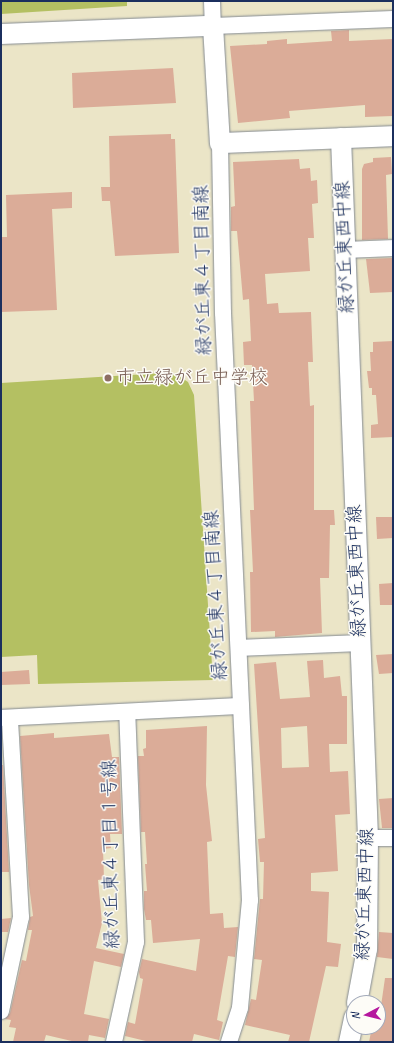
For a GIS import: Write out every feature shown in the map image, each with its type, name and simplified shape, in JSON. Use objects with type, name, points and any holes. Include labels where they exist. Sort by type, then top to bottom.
[{"type":"street","points":[[212,1],[220,143],[393,136]]},
{"type":"street","points":[[1,34],[393,19]]},
{"type":"street","name":"緑が丘東西中線","points":[[341,138],[359,643],[368,838],[368,949],[359,995]]},
{"type":"street","name":"緑が丘東４丁目南線","points":[[220,143],[223,313],[250,900],[240,1008],[229,1042]]},
{"type":"street","points":[[346,250],[393,248]]},
{"type":"street","points":[[239,648],[359,643]]},
{"type":"street","points":[[1,1011],[21,917],[6,718],[241,706]]},
{"type":"street","name":"緑が丘東４丁目１号線","points":[[114,1042],[136,942],[127,712]]},
{"type":"street","points":[[368,838],[393,838]]},
{"type":"green space","points":[[1,1],[127,1],[127,6],[1,14]]},
{"type":"green space","points":[[163,373],[176,374],[188,382],[194,395],[213,680],[38,684],[37,655],[1,657],[1,383]]},
{"type":"building","points":[[349,30],[349,41],[393,39],[393,116],[365,117],[365,105],[289,111],[290,118],[238,123],[230,46],[267,44],[267,41],[287,39],[287,44],[332,41],[331,31]]},
{"type":"building","points":[[173,68],[176,103],[73,108],[72,73]]},
{"type":"building","points":[[171,134],[171,139],[175,139],[179,253],[115,256],[110,201],[102,201],[101,187],[110,187],[109,136]]},
{"type":"building","points":[[391,157],[392,174],[386,175],[388,239],[362,240],[362,169],[364,164],[373,162],[373,158]]},
{"type":"building","points":[[299,159],[300,169],[310,168],[311,181],[317,180],[318,203],[312,204],[314,238],[308,238],[310,271],[265,274],[267,304],[278,303],[279,313],[311,312],[313,362],[308,362],[310,406],[314,405],[314,510],[334,510],[335,525],[330,525],[329,578],[320,578],[322,633],[275,637],[275,631],[251,632],[250,572],[253,572],[250,510],[254,510],[250,401],[254,401],[252,365],[244,365],[243,342],[251,341],[249,299],[243,300],[237,231],[231,231],[231,207],[235,206],[233,162]]},
{"type":"building","points":[[72,192],[72,208],[52,209],[57,310],[1,312],[1,237],[7,237],[6,195]]},
{"type":"building","points":[[393,258],[393,292],[370,293],[366,259]]},
{"type":"building","points":[[393,341],[393,437],[371,438],[371,425],[378,424],[376,395],[372,395],[372,388],[369,388],[367,371],[371,371],[370,352],[373,352],[373,342]]},
{"type":"building","points":[[376,517],[393,517],[393,538],[377,539]]},
{"type":"building","points":[[393,583],[393,605],[380,605],[379,584]]},
{"type":"building","points":[[393,654],[393,673],[379,674],[376,655]]},
{"type":"building","points":[[323,660],[324,678],[340,676],[342,696],[347,696],[347,744],[329,744],[330,772],[348,771],[350,814],[335,815],[338,871],[311,873],[311,891],[329,892],[327,942],[341,944],[338,967],[326,966],[309,1042],[288,1042],[290,1035],[245,1025],[251,999],[256,1000],[262,960],[254,959],[260,899],[263,899],[264,862],[260,862],[258,839],[265,838],[254,664],[276,662],[280,699],[310,697],[307,661]],"holes":[[[307,726],[309,767],[282,768],[281,728]]]},
{"type":"building","points":[[29,670],[30,684],[1,685],[1,672]]},
{"type":"building","points":[[207,726],[206,785],[212,841],[207,842],[210,914],[223,913],[224,928],[238,927],[235,957],[228,956],[217,1020],[223,1022],[219,1040],[194,1034],[192,1042],[150,1042],[125,1036],[128,1022],[135,1024],[143,979],[140,978],[139,972],[142,959],[196,971],[200,939],[153,943],[151,920],[146,920],[144,909],[144,891],[147,891],[145,864],[147,864],[145,832],[141,832],[138,756],[144,756],[143,749],[146,748],[146,730]]},
{"type":"building","points":[[54,733],[54,738],[109,734],[112,757],[119,757],[122,834],[110,834],[111,848],[103,849],[104,879],[98,880],[102,923],[96,948],[124,954],[121,967],[94,961],[84,1014],[109,1019],[105,1038],[89,1035],[88,1042],[76,1042],[46,1035],[44,1042],[13,1042],[16,1028],[9,1027],[11,1020],[5,1019],[10,1013],[22,960],[26,961],[32,930],[28,930],[30,917],[33,916],[29,885],[20,736]]},
{"type":"building","points":[[1,765],[3,765],[9,872],[1,872]]},
{"type":"building","points":[[393,798],[393,828],[382,828],[379,799]]},
{"type":"building","points":[[11,918],[8,932],[1,932],[1,919]]},
{"type":"building","points":[[379,932],[393,933],[393,959],[377,957]]},
{"type":"building","points":[[385,978],[393,978],[393,1042],[369,1042],[370,1035],[386,1035],[386,995],[383,995]]},
{"type":"place","name":"市立緑が丘中学校","points":[[108,378]]}]
